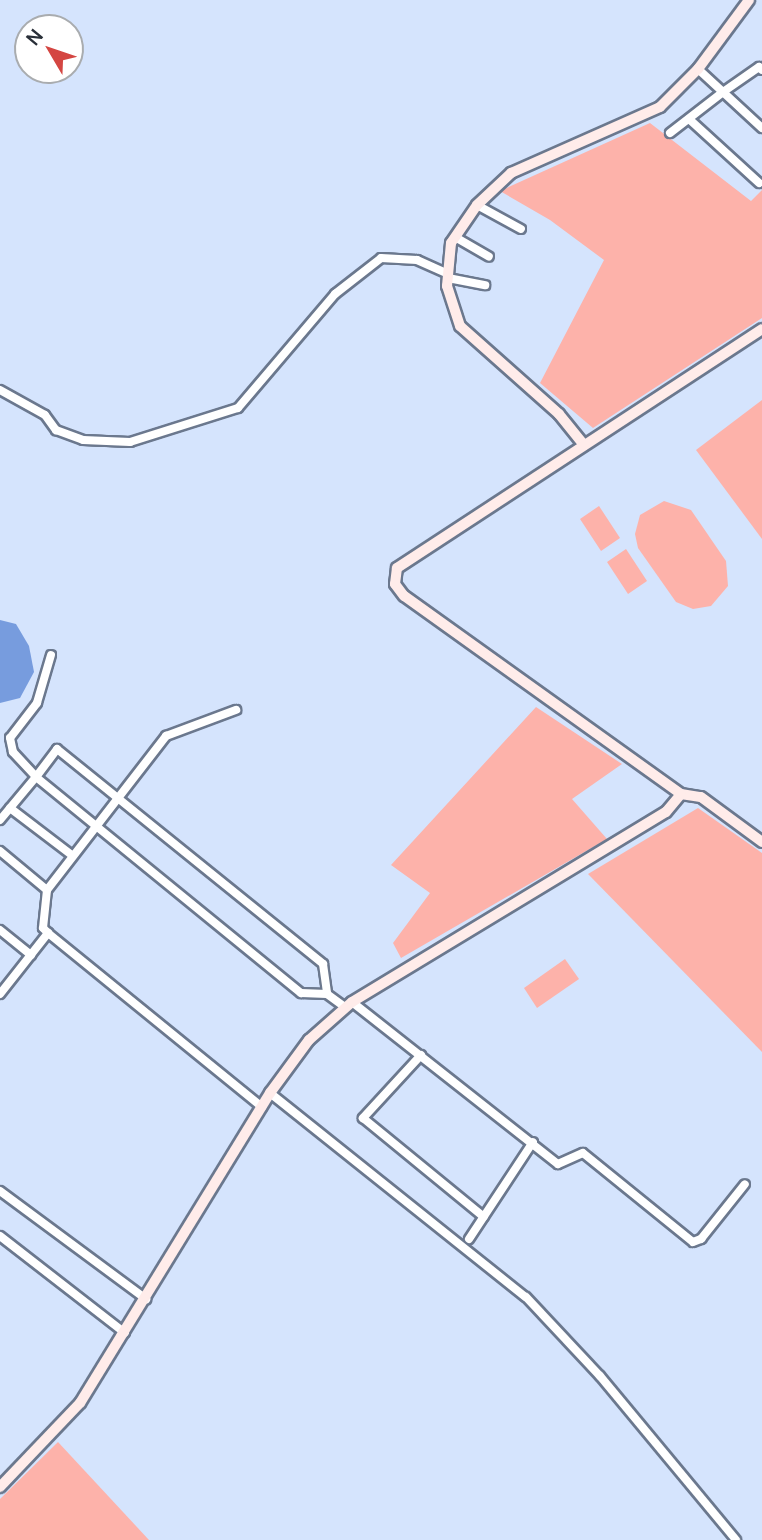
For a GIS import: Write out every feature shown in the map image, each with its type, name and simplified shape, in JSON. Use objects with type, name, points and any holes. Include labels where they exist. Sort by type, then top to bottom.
[{"type":"main road","points":[[584,445],[559,414],[460,326],[448,276],[455,237],[477,205],[511,173],[660,107],[698,69],[749,0]]},
{"type":"main road","points":[[762,328],[397,568],[396,584],[404,596],[681,794],[701,797],[762,842]]},
{"type":"main road","points":[[0,1487],[73,1412],[146,1299],[270,1093],[309,1040],[349,1004],[666,812],[681,794]]},
{"type":"street","points":[[670,133],[759,67],[762,70]]},
{"type":"street","points":[[698,69],[762,128]]},
{"type":"street","points":[[689,119],[759,183]]},
{"type":"street","points":[[477,205],[521,229]]},
{"type":"street","points":[[455,237],[489,257]]},
{"type":"street","points":[[0,390],[45,415],[56,430],[83,440],[130,442],[238,408],[335,294],[381,258],[417,260],[448,276],[485,285]]},
{"type":"street","points":[[51,655],[37,703],[10,738],[13,752],[36,777],[301,993],[327,993],[349,1004],[421,1055],[558,1164],[570,1163],[583,1153],[695,1242],[745,1184]]},
{"type":"street","points":[[236,710],[166,736],[47,890],[43,928],[262,1107]]},
{"type":"street","points":[[0,820],[6,809],[36,777],[57,749],[323,964],[327,993]]},
{"type":"street","points":[[6,809],[73,856]]},
{"type":"street","points":[[0,851],[47,890]]},
{"type":"street","points":[[0,930],[31,955]]},
{"type":"street","points":[[0,993],[48,933]]},
{"type":"street","points":[[421,1055],[363,1118],[484,1217]]},
{"type":"street","points":[[270,1093],[526,1297],[600,1376],[736,1540]]},
{"type":"street","points":[[469,1239],[533,1142]]},
{"type":"street","points":[[0,1191],[146,1299]]},
{"type":"street","points":[[0,1236],[125,1333]]},
{"type":"shaded area","points":[[650,123],[751,201],[762,190],[762,318],[593,428],[540,383],[604,260],[550,220],[500,191]]},
{"type":"shaded area","points":[[762,400],[762,539],[696,450]]},
{"type":"shaded area","points":[[664,501],[691,510],[726,561],[728,586],[711,606],[693,609],[676,602],[638,548],[635,534],[640,515]]},
{"type":"shaded area","points":[[599,506],[620,538],[601,551],[580,519]]},
{"type":"shaded area","points":[[626,549],[647,581],[628,594],[607,562]]},
{"type":"shaded area","points":[[536,707],[622,764],[572,799],[607,839],[401,958],[393,943],[430,893],[391,865]]},
{"type":"shaded area","points":[[698,808],[762,853],[762,1052],[588,874]]},
{"type":"shaded area","points":[[565,959],[579,979],[537,1008],[524,988]]},
{"type":"shaded area","points":[[58,1442],[149,1540],[0,1540],[0,1499]]},
{"type":"water","points":[[0,620],[16,624],[29,646],[34,672],[20,698],[0,703]]}]
